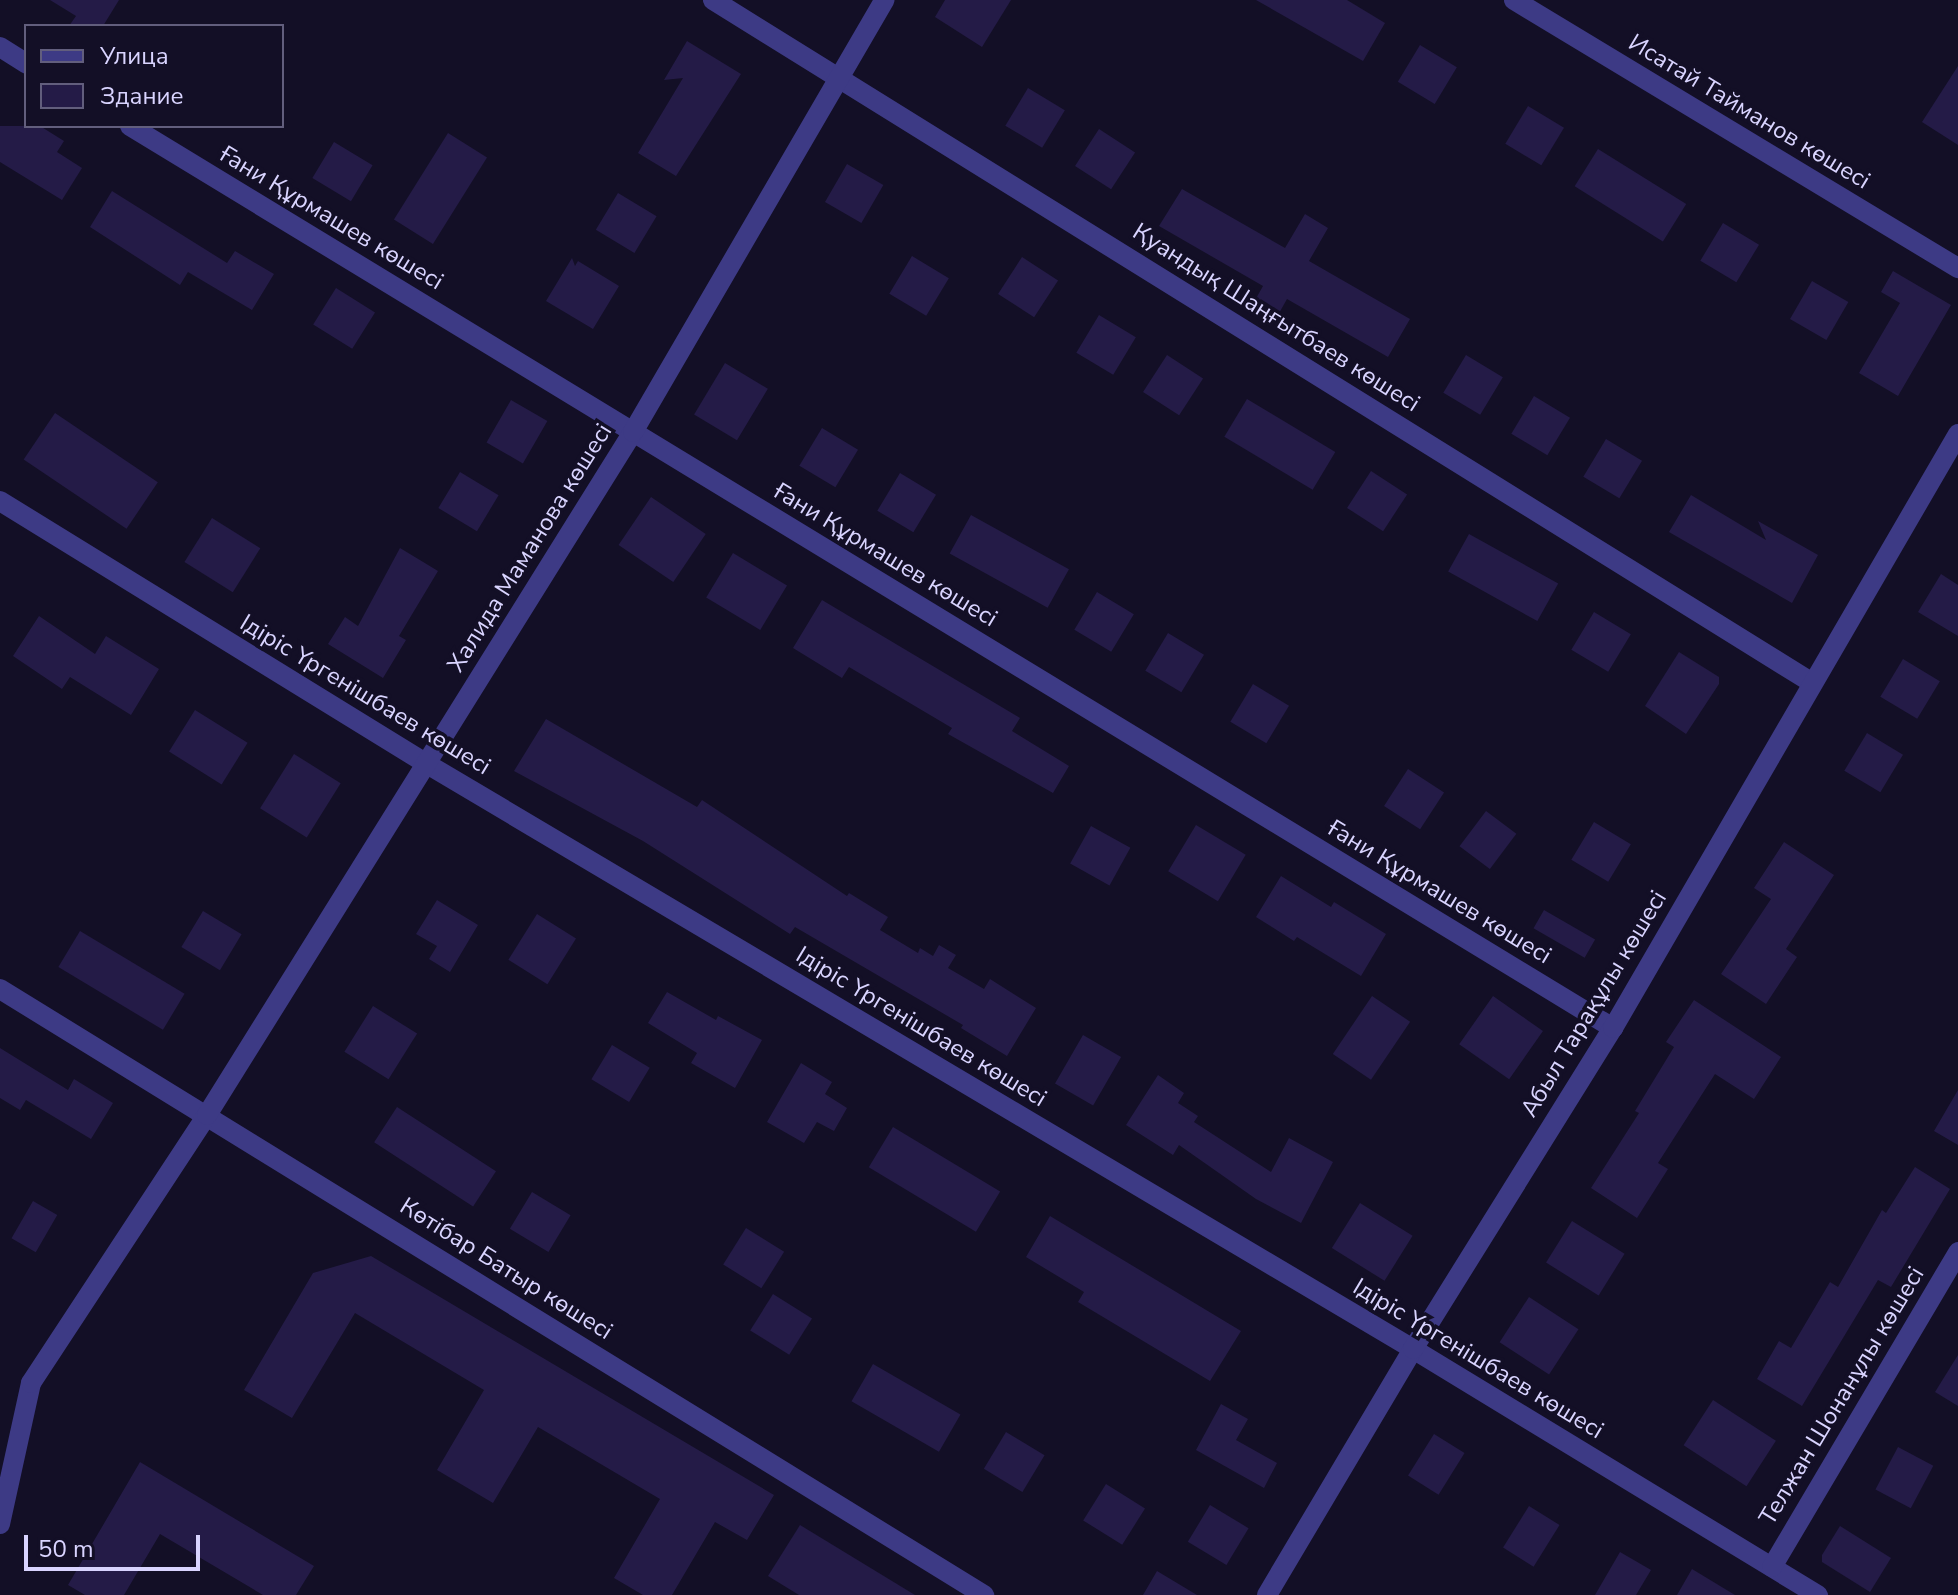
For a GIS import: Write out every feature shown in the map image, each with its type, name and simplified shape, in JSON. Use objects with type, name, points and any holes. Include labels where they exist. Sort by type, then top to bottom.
[{"type":"street","name":"Қуандық Шаңғытбаев көшесі","points":[[713,0],[1811,682]]},
{"type":"street","name":"Халида Маманова көшесі","points":[[0,1524],[31,1383],[207,1115],[633,432],[884,0]]},
{"type":"street","name":"Исатай Тайманов көшесі","points":[[1514,0],[1958,268]]},
{"type":"street","points":[[0,47],[24,62]]},
{"type":"street","name":"Ғани Құрмашев көшесі","points":[[133,128],[1613,1028]]},
{"type":"street","name":"Абыл Тарақұлы көшесі","points":[[1267,1595],[1413,1349],[1613,1028],[1811,682],[1958,434]]},
{"type":"street","name":"Ідіріс Үргенішбаев көшесі","points":[[0,501],[427,764],[1413,1349],[1818,1595]]},
{"type":"street","name":"Көтібар Батыр көшесі","points":[[0,989],[984,1595]]},
{"type":"street","name":"Телжан Шонанұлы көшесі","points":[[1772,1567],[1958,1252]]},
{"type":"building","points":[[50,0],[119,0],[104,24],[70,24],[76,16]]},
{"type":"building","points":[[945,0],[1011,0],[982,47],[935,17]]},
{"type":"building","points":[[1256,0],[1347,0],[1385,23],[1363,61]]},
{"type":"building","points":[[687,41],[741,74],[676,176],[638,153],[683,78],[664,80]]},
{"type":"building","points":[[1420,45],[1457,67],[1435,104],[1398,82]]},
{"type":"building","points":[[1958,66],[1958,145],[1922,122]]},
{"type":"building","points":[[1028,88],[1065,110],[1042,148],[1005,126]]},
{"type":"building","points":[[1528,106],[1564,128],[1541,165],[1505,144]]},
{"type":"building","points":[[0,126],[24,126],[43,128],[64,141],[57,152],[82,168],[62,200],[0,162]]},
{"type":"building","points":[[1099,129],[1135,152],[1111,189],[1075,166]]},
{"type":"building","points":[[448,133],[487,157],[433,244],[394,220]]},
{"type":"building","points":[[334,142],[373,165],[351,201],[312,178]]},
{"type":"building","points":[[1598,149],[1686,204],[1663,241],[1575,186]]},
{"type":"building","points":[[847,164],[883,185],[861,223],[825,202]]},
{"type":"building","points":[[1182,189],[1285,248],[1305,214],[1328,228],[1309,261],[1410,319],[1388,357],[1287,299],[1278,315],[1254,302],[1263,286],[1159,226]]},
{"type":"building","points":[[112,191],[227,263],[235,251],[274,274],[252,310],[188,272],[180,285],[90,227]]},
{"type":"building","points":[[618,193],[657,216],[634,253],[596,230]]},
{"type":"building","points":[[1723,223],[1759,245],[1736,282],[1700,261]]},
{"type":"building","points":[[912,256],[949,278],[926,316],[889,294]]},
{"type":"building","points":[[1022,257],[1058,280],[1034,317],[998,294]]},
{"type":"building","points":[[572,258],[575,266],[578,261],[619,286],[593,329],[546,301]]},
{"type":"building","points":[[1893,271],[1951,305],[1898,396],[1859,373],[1900,303],[1881,292]]},
{"type":"building","points":[[1812,281],[1848,302],[1826,340],[1790,319]]},
{"type":"building","points":[[336,288],[375,312],[352,349],[313,324]]},
{"type":"building","points":[[1099,315],[1136,337],[1113,375],[1076,353]]},
{"type":"building","points":[[1167,355],[1203,378],[1179,415],[1143,392]]},
{"type":"building","points":[[1466,355],[1503,377],[1480,415],[1443,393]]},
{"type":"building","points":[[725,363],[768,389],[737,440],[694,414]]},
{"type":"building","points":[[1534,396],[1570,418],[1547,455],[1511,434]]},
{"type":"building","points":[[1247,399],[1335,452],[1313,490],[1224,437]]},
{"type":"building","points":[[511,400],[547,421],[523,463],[486,442]]},
{"type":"building","points":[[55,413],[158,482],[126,529],[24,459]]},
{"type":"building","points":[[822,428],[858,450],[835,487],[799,466]]},
{"type":"building","points":[[1606,439],[1642,461],[1619,498],[1583,477]]},
{"type":"building","points":[[1371,471],[1407,494],[1383,531],[1347,508]]},
{"type":"building","points":[[460,472],[499,495],[477,531],[438,508]]},
{"type":"building","points":[[900,473],[936,495],[913,532],[877,511]]},
{"type":"building","points":[[1691,495],[1766,540],[1758,521],[1818,555],[1792,603],[1669,532]]},
{"type":"building","points":[[651,497],[706,534],[673,582],[619,545]]},
{"type":"building","points":[[971,515],[1069,569],[1048,608],[950,553]]},
{"type":"building","points":[[212,518],[260,548],[233,592],[184,562]]},
{"type":"building","points":[[1469,534],[1558,583],[1537,621],[1448,572]]},
{"type":"building","points":[[400,548],[438,571],[399,636],[406,640],[383,678],[328,644],[345,617],[358,626]]},
{"type":"building","points":[[733,553],[787,585],[760,630],[706,598]]},
{"type":"building","points":[[1941,574],[1958,585],[1958,636],[1918,612]]},
{"type":"building","points":[[1097,592],[1134,614],[1111,652],[1074,630]]},
{"type":"building","points":[[822,600],[1020,718],[1012,731],[1069,766],[1053,793],[948,734],[952,728],[849,667],[842,678],[793,648]]},
{"type":"building","points":[[1594,612],[1631,634],[1608,672],[1571,650]]},
{"type":"building","points":[[39,616],[95,654],[106,636],[159,669],[131,715],[70,677],[62,689],[13,656]]},
{"type":"building","points":[[1168,633],[1204,655],[1181,692],[1145,671]]},
{"type":"building","points":[[1679,652],[1719,677],[1719,684],[1686,734],[1645,706]]},
{"type":"building","points":[[1903,659],[1940,681],[1917,719],[1880,697]]},
{"type":"building","points":[[1253,684],[1289,706],[1266,743],[1230,722]]},
{"type":"building","points":[[195,710],[248,743],[222,784],[169,752]]},
{"type":"building","points":[[546,719],[697,807],[702,800],[847,896],[849,893],[888,917],[880,930],[918,953],[920,948],[933,956],[939,945],[956,955],[948,968],[984,989],[990,979],[1036,1008],[1007,1056],[961,1028],[963,1025],[795,927],[790,934],[643,841],[514,771]]},
{"type":"building","points":[[1867,733],[1903,755],[1880,792],[1844,771]]},
{"type":"building","points":[[294,754],[341,783],[307,837],[260,808]]},
{"type":"building","points":[[1408,769],[1444,792],[1420,829],[1384,806]]},
{"type":"building","points":[[1486,811],[1516,834],[1490,869],[1460,846]]},
{"type":"building","points":[[1594,822],[1631,844],[1608,882],[1571,860]]},
{"type":"building","points":[[1196,825],[1246,855],[1218,901],[1168,871]]},
{"type":"building","points":[[1091,826],[1130,848],[1110,885],[1070,864]]},
{"type":"building","points":[[1784,842],[1834,875],[1786,949],[1797,957],[1766,1004],[1721,974],[1771,899],[1754,888]]},
{"type":"building","points":[[1281,876],[1331,907],[1334,902],[1386,934],[1361,976],[1297,937],[1294,941],[1256,917]]},
{"type":"building","points":[[437,900],[478,925],[450,972],[429,959],[437,946],[416,934]]},
{"type":"building","points":[[1544,910],[1595,939],[1585,958],[1534,928]]},
{"type":"building","points":[[203,911],[242,934],[220,970],[181,947]]},
{"type":"building","points":[[537,914],[576,938],[547,984],[508,960]]},
{"type":"building","points":[[80,931],[185,994],[163,1030],[58,967]]},
{"type":"building","points":[[667,992],[716,1020],[718,1016],[762,1040],[735,1088],[691,1063],[697,1053],[648,1023]]},
{"type":"building","points":[[1372,996],[1410,1022],[1371,1080],[1333,1054]]},
{"type":"building","points":[[1493,996],[1543,1031],[1509,1079],[1459,1044]]},
{"type":"building","points":[[1694,1000],[1781,1057],[1754,1099],[1715,1074],[1658,1163],[1668,1169],[1637,1218],[1591,1188],[1639,1113],[1635,1111],[1674,1047],[1666,1042]]},
{"type":"building","points":[[373,1006],[417,1034],[388,1079],[344,1052]]},
{"type":"building","points":[[1083,1035],[1121,1057],[1093,1105],[1055,1083]]},
{"type":"building","points":[[612,1045],[650,1068],[629,1102],[591,1079]]},
{"type":"building","points":[[0,1048],[68,1090],[74,1079],[113,1103],[91,1139],[26,1100],[20,1110],[0,1098]]},
{"type":"building","points":[[801,1063],[832,1082],[825,1094],[847,1108],[834,1131],[817,1122],[804,1143],[767,1122]]},
{"type":"building","points":[[1158,1075],[1184,1093],[1178,1103],[1198,1116],[1194,1122],[1271,1172],[1289,1138],[1333,1162],[1301,1223],[1256,1199],[1179,1145],[1173,1155],[1126,1125]]},
{"type":"building","points":[[1958,1090],[1958,1145],[1934,1131]]},
{"type":"building","points":[[397,1107],[496,1171],[473,1206],[374,1142]]},
{"type":"building","points":[[893,1127],[1000,1191],[976,1232],[869,1167]]},
{"type":"building","points":[[1915,1167],[1950,1189],[1891,1287],[1878,1280],[1802,1406],[1757,1379],[1779,1341],[1791,1348],[1830,1282],[1838,1287],[1882,1210],[1886,1213]]},
{"type":"building","points":[[532,1192],[571,1215],[548,1252],[510,1229]]},
{"type":"building","points":[[33,1201],[57,1215],[36,1252],[12,1238]]},
{"type":"building","points":[[1360,1203],[1413,1236],[1384,1281],[1332,1248]]},
{"type":"building","points":[[1050,1216],[1241,1331],[1210,1381],[1078,1302],[1084,1292],[1026,1257]]},
{"type":"building","points":[[1572,1221],[1625,1254],[1599,1295],[1546,1263]]},
{"type":"building","points":[[746,1228],[784,1252],[761,1288],[723,1264]]},
{"type":"building","points":[[371,1256],[774,1495],[747,1540],[715,1522],[672,1595],[643,1595],[614,1578],[660,1499],[538,1427],[493,1503],[437,1470],[484,1390],[355,1313],[292,1418],[244,1390],[313,1273]]},
{"type":"building","points":[[773,1294],[812,1318],[789,1355],[750,1330]]},
{"type":"building","points":[[1529,1297],[1578,1329],[1549,1374],[1500,1342]]},
{"type":"building","points":[[1958,1355],[1958,1406],[1935,1392]]},
{"type":"building","points":[[873,1364],[960,1414],[939,1452],[852,1401]]},
{"type":"building","points":[[1713,1400],[1776,1441],[1746,1486],[1684,1445]]},
{"type":"building","points":[[1221,1404],[1248,1419],[1236,1440],[1277,1463],[1264,1488],[1196,1450]]},
{"type":"building","points":[[1006,1432],[1045,1455],[1022,1492],[984,1469]]},
{"type":"building","points":[[1434,1434],[1465,1453],[1439,1495],[1408,1476]]},
{"type":"building","points":[[1898,1447],[1933,1466],[1911,1508],[1875,1489]]},
{"type":"building","points":[[140,1462],[314,1566],[296,1595],[263,1595],[160,1534],[124,1595],[85,1595],[68,1585]]},
{"type":"building","points":[[1106,1484],[1145,1508],[1122,1545],[1083,1520]]},
{"type":"building","points":[[1210,1505],[1249,1528],[1226,1565],[1188,1542]]},
{"type":"building","points":[[1529,1506],[1560,1525],[1534,1567],[1503,1548]]},
{"type":"building","points":[[800,1525],[915,1595],[799,1595],[768,1576]]},
{"type":"building","points":[[1840,1526],[1891,1558],[1870,1592],[1822,1562],[1822,1555]]},
{"type":"building","points":[[1620,1552],[1651,1570],[1636,1595],[1595,1595]]},
{"type":"building","points":[[1692,1569],[1735,1595],[1677,1595]]},
{"type":"building","points":[[1157,1571],[1197,1595],[1143,1595]]}]
